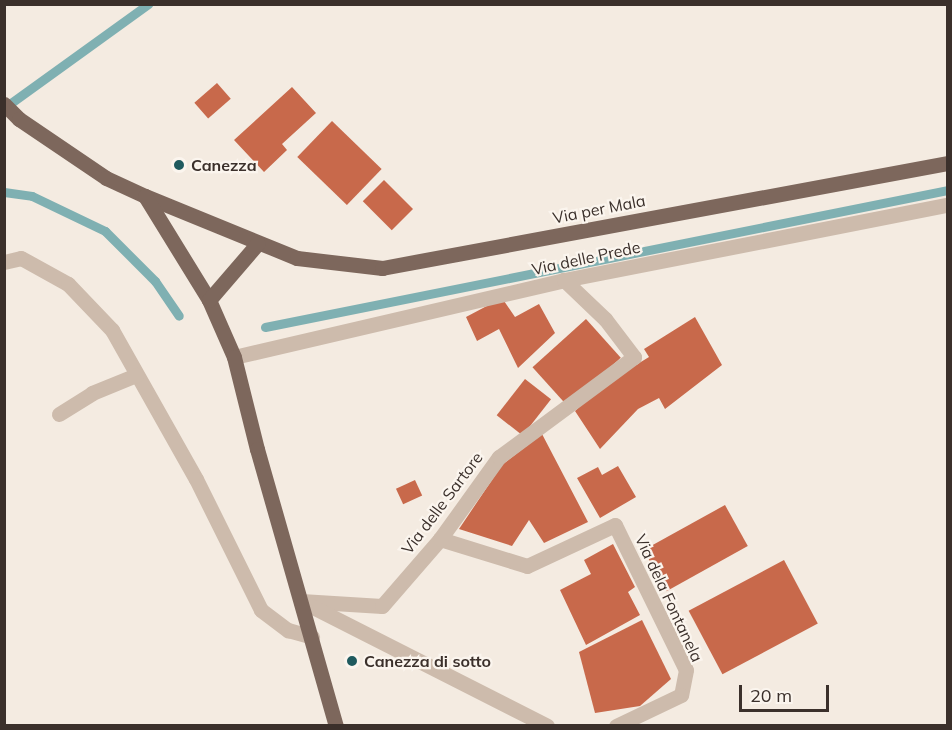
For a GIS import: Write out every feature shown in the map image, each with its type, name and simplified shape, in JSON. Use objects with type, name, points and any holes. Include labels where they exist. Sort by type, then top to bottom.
[{"type":"main road","name":"Via per Mala","points":[[4,104],[19,119],[106,177],[146,196],[297,258],[382,268],[948,163]]},
{"type":"main road","points":[[146,196],[209,300],[234,357],[336,726]]},
{"type":"main road","points":[[209,300],[258,243]]},
{"type":"street","name":"Via delle Prede","points":[[234,357],[564,280],[948,205]]},
{"type":"street","points":[[4,262],[21,258],[68,284],[112,330],[217,519],[261,610],[288,630],[312,637]]},
{"type":"street","name":"Via delle Sartore","points":[[301,602],[382,606],[440,539],[499,457],[634,357],[605,319],[564,280]]},
{"type":"street","points":[[59,414],[92,393],[136,375]]},
{"type":"street","name":"Via dela Fontanela","points":[[440,539],[527,566],[615,525],[686,670],[681,695],[616,726]]},
{"type":"street","points":[[301,602],[548,726]]},
{"type":"building","points":[[217,83],[231,99],[208,119],[194,103]]},
{"type":"building","points":[[292,87],[316,113],[282,144],[287,150],[264,172],[234,140]]},
{"type":"building","points":[[332,121],[382,169],[347,205],[297,157]]},
{"type":"building","points":[[384,180],[413,209],[392,230],[363,201]]},
{"type":"building","points":[[502,298],[515,317],[539,304],[555,333],[518,368],[499,329],[477,341],[466,317]]},
{"type":"building","points":[[695,317],[722,365],[665,409],[659,398],[638,409],[600,449],[575,411],[600,387],[649,357],[644,349]]},
{"type":"building","points":[[586,319],[621,358],[567,406],[532,367]]},
{"type":"building","points":[[525,379],[551,399],[523,436],[497,415]]},
{"type":"building","points":[[542,434],[588,522],[544,543],[529,520],[512,546],[459,529],[502,465]]},
{"type":"building","points":[[618,466],[636,497],[600,518],[577,478],[598,467],[602,475]]},
{"type":"building","points":[[415,480],[422,495],[403,504],[396,489]]},
{"type":"building","points":[[725,505],[748,546],[666,591],[644,550]]},
{"type":"building","points":[[613,544],[635,587],[628,592],[640,615],[586,645],[560,590],[591,574],[584,560]]},
{"type":"building","points":[[784,560],[818,624],[722,674],[689,611]]},
{"type":"building","points":[[642,620],[671,679],[640,706],[595,713],[579,652]]},
{"type":"waterway","points":[[4,108],[148,4]]},
{"type":"waterway","points":[[265,327],[948,190]]},
{"type":"waterway","points":[[4,192],[32,196],[105,231],[155,281],[179,316]]},
{"type":"place","name":"Canezza","points":[[179,165]]},
{"type":"place","name":"Canezza di sotto","points":[[352,661]]}]
